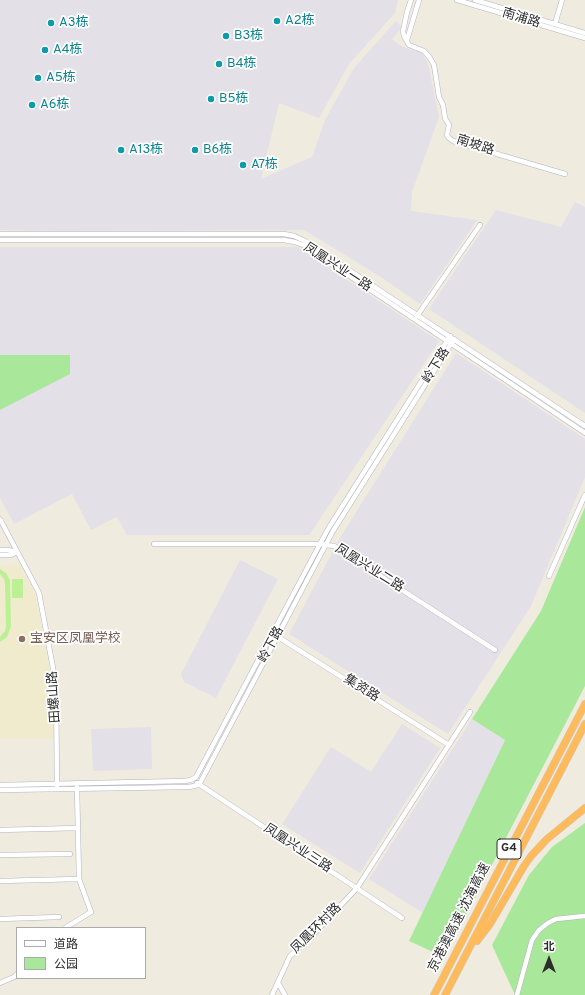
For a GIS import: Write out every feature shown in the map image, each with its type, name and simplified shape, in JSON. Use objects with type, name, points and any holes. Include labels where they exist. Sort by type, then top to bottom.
[{"type":"highway","name":"京港澳高速 沈海高速","points":[[434,995],[585,704]]},
{"type":"highway","name":"京港澳高速 沈海高速","points":[[445,995],[585,724]]},
{"type":"highway","points":[[464,959],[490,924],[532,855],[547,839],[585,808]]},
{"type":"street","points":[[407,40],[403,31],[411,0]]},
{"type":"street","points":[[407,40],[419,0]]},
{"type":"street","name":"南浦路","points":[[457,0],[585,38]]},
{"type":"street","name":"南浦路","points":[[475,0],[585,33]]},
{"type":"street","points":[[555,24],[562,0]]},
{"type":"street","name":"南坡路","points":[[407,40],[409,45],[424,51],[434,65],[439,97],[443,105],[445,118],[449,125],[447,135],[449,138],[453,141],[565,174]]},
{"type":"street","points":[[416,317],[480,225]]},
{"type":"street","name":"凤凰兴业一路","points":[[0,234],[290,235],[305,241],[416,317]]},
{"type":"street","name":"凤凰兴业一路","points":[[0,240],[292,241],[302,245],[585,426]]},
{"type":"street","name":"凤凰兴业一路","points":[[451,340],[585,433]]},
{"type":"street","name":"岭下路","points":[[193,780],[198,774],[320,544],[451,340]]},
{"type":"street","name":"岭下路","points":[[198,784],[326,544],[451,340]]},
{"type":"street","points":[[549,576],[585,495]]},
{"type":"street","name":"田螺山路","points":[[0,520],[38,593],[56,684],[57,789]]},
{"type":"street","name":"凤凰兴业二路","points":[[154,544],[326,544],[338,548],[495,650]]},
{"type":"street","points":[[0,550],[17,552]]},
{"type":"street","points":[[0,555],[11,555],[17,552]]},
{"type":"street","name":"集资路","points":[[272,633],[449,745]]},
{"type":"street","name":"凤凰环村路","points":[[272,995],[290,956],[357,888],[470,712]]},
{"type":"street","points":[[0,785],[193,780]]},
{"type":"street","name":"凤凰兴业三路","points":[[193,780],[402,918]]},
{"type":"street","points":[[67,927],[91,912],[79,879],[77,783]]},
{"type":"street","points":[[0,790],[193,787],[198,784]]},
{"type":"street","points":[[0,830],[78,828]]},
{"type":"street","points":[[0,855],[70,854]]},
{"type":"street","points":[[0,881],[79,879]]},
{"type":"street","points":[[517,995],[532,940],[539,930],[556,919],[585,916]]},
{"type":"street","points":[[0,919],[59,917]]},
{"type":"street","points":[[0,983],[14,978],[16,975]]},
{"type":"street","points":[[278,983],[285,995]]},
{"type":"shaded area","points":[[0,0],[398,0],[395,13],[349,64],[319,118],[279,103],[261,179],[312,157],[325,120],[354,68],[396,21],[402,27],[392,39],[401,46],[422,53],[428,64],[439,117],[412,192],[411,211],[477,220],[420,304],[381,277],[304,230],[0,230]]},
{"type":"shaded area","points":[[575,202],[585,207],[585,413],[429,309],[496,210],[561,227]]},
{"type":"shaded area","points":[[0,247],[298,247],[439,341],[309,535],[127,535],[117,517],[91,530],[72,494],[14,524],[0,498]]},
{"type":"shaded area","points":[[456,353],[585,439],[585,477],[531,606],[448,734],[289,634],[341,536]]},
{"type":"shaded area","points":[[240,560],[278,579],[216,698],[184,682],[181,674]]},
{"type":"shaded area","name":"宝安区凤凰学校","points":[[19,564],[35,594],[52,684],[53,738],[0,738],[0,565]]},
{"type":"shaded area","points":[[472,719],[505,740],[423,913],[369,879]]},
{"type":"shaded area","points":[[402,724],[440,748],[360,873],[282,824],[331,747],[371,772]]},
{"type":"shaded area","points":[[151,727],[152,769],[93,771],[91,729]]},
{"type":"green space","points":[[0,355],[70,355],[70,374],[0,410]]},
{"type":"green space","points":[[585,507],[585,686],[444,957],[409,941],[505,740],[472,719],[541,611]]},
{"type":"green space","points":[[0,569],[6,573],[10,580],[11,626],[7,637],[0,642],[0,637],[5,631],[6,626],[5,584],[4,579],[0,574]]},
{"type":"green space","points":[[12,579],[23,579],[23,598],[12,598]]},
{"type":"green space","points":[[585,823],[585,995],[515,995],[492,945],[529,875],[552,847]]},
{"type":"place","name":"A2栋","points":[[277,21]]},
{"type":"place","name":"A3栋","points":[[51,23]]},
{"type":"place","name":"B3栋","points":[[226,36]]},
{"type":"place","name":"A4栋","points":[[45,50]]},
{"type":"place","name":"B4栋","points":[[219,64]]},
{"type":"place","name":"A5栋","points":[[38,78]]},
{"type":"place","name":"B5栋","points":[[211,99]]},
{"type":"place","name":"A6栋","points":[[32,105]]},
{"type":"place","name":"A13栋","points":[[121,150]]},
{"type":"place","name":"B6栋","points":[[195,150]]},
{"type":"place","name":"A7栋","points":[[243,165]]},
{"type":"place","name":"宝安区凤凰学校","points":[[22,639]]}]
